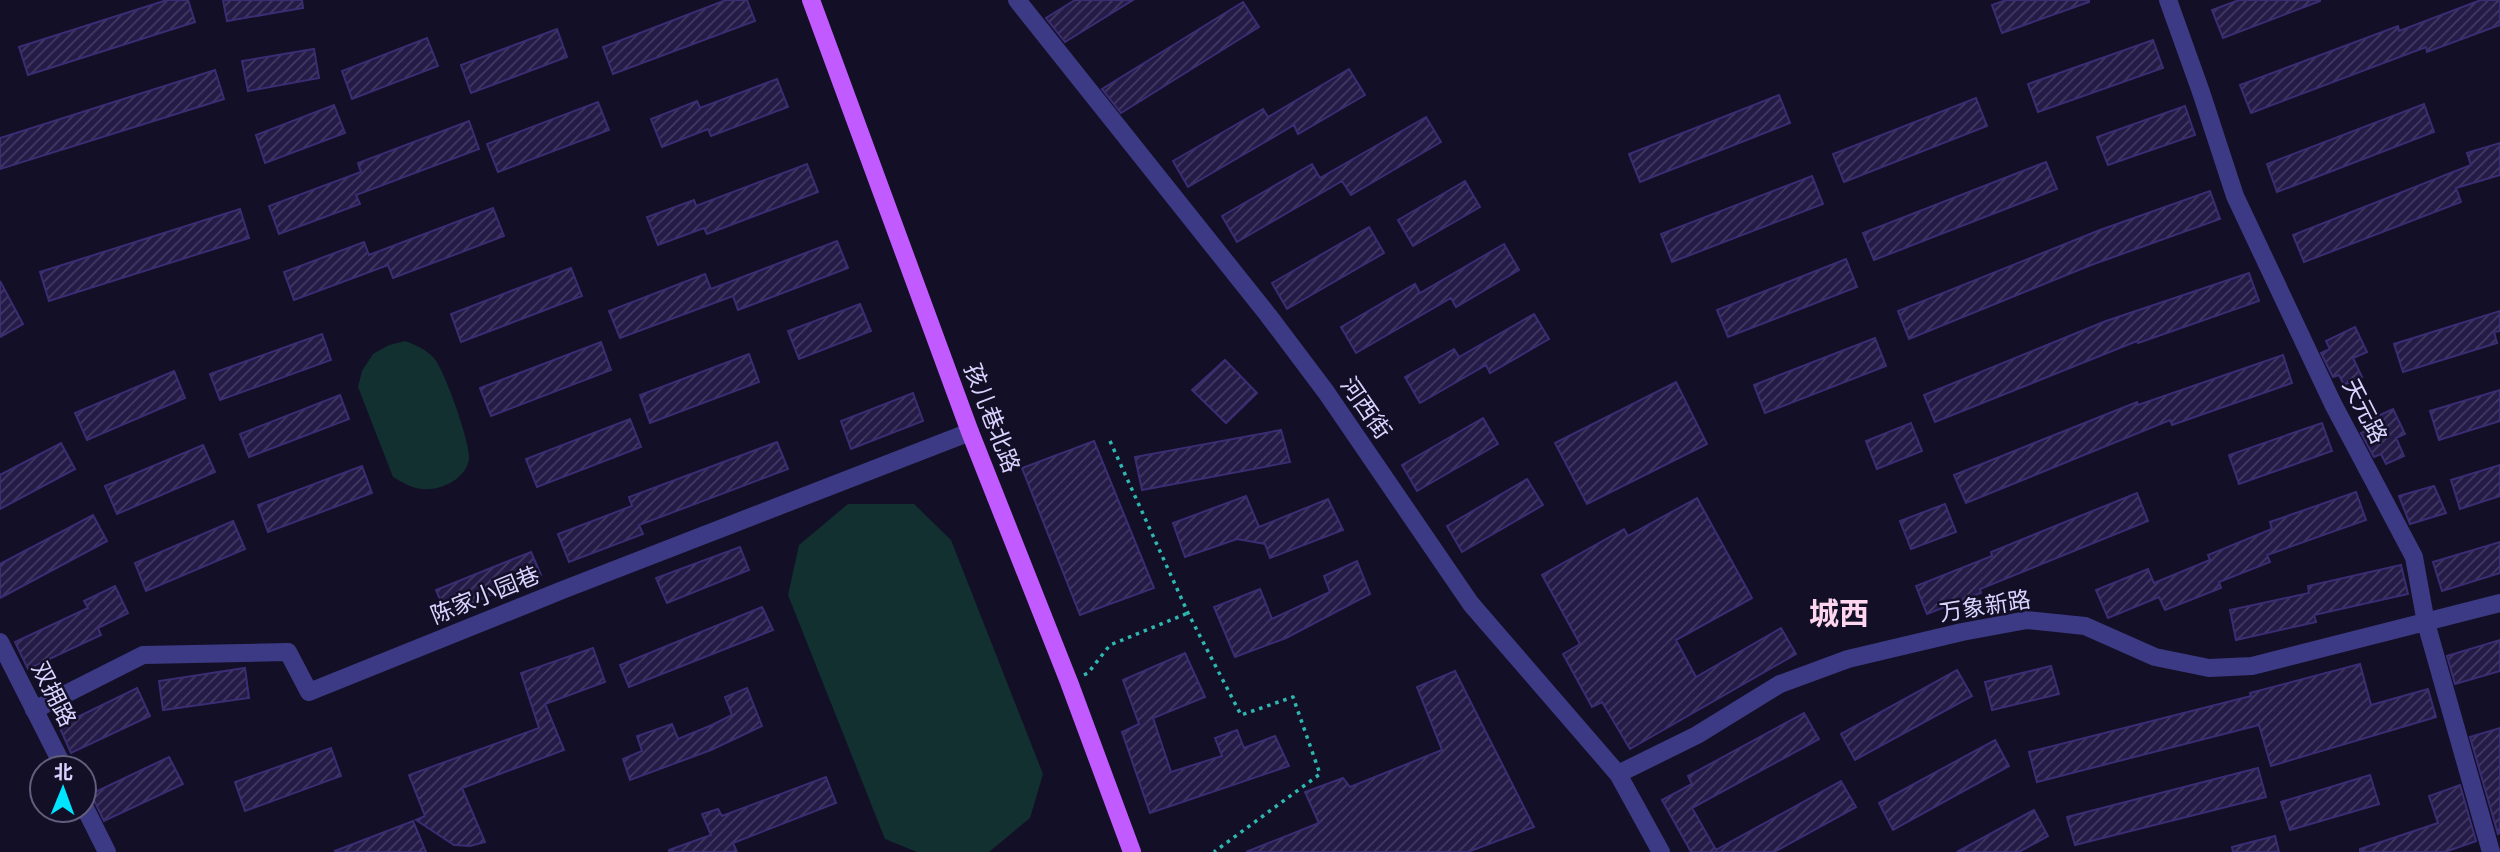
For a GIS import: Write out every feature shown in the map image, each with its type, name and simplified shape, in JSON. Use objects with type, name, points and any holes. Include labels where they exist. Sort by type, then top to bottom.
[{"type":"main road","name":"孩儿巷北路","points":[[811,0],[970,432],[1069,682],[1132,852]]},
{"type":"street","name":"河西街","points":[[1017,0],[1269,315],[1318,381],[1471,604],[1618,774],[1661,852]]},
{"type":"street","name":"天元路","points":[[2171,1],[2235,196],[2333,404],[2414,557],[2426,622],[2491,852]]},
{"type":"street","name":"陈家小园巷","points":[[34,710],[143,655],[288,652],[309,692],[577,584],[970,432]]},
{"type":"street","name":"万象新路","points":[[1618,774],[1697,735],[1780,684],[1849,659],[1962,632],[2027,620],[2085,626],[2155,657],[2209,668],[2252,666],[2500,603]]},
{"type":"street","name":"双拥路","points":[[0,642],[57,754]]},
{"type":"street","points":[[93,824],[107,852]]},
{"type":"path","points":[[1110,440],[1188,613],[1241,715],[1293,697],[1320,774],[1214,852]]},
{"type":"path","points":[[1069,682],[1088,673],[1110,645],[1188,613]]},
{"type":"green space","points":[[405,341],[427,352],[438,364],[466,438],[469,459],[467,466],[452,482],[438,488],[419,489],[393,477],[358,387],[362,371],[373,354],[389,345]]},
{"type":"green space","points":[[848,504],[914,504],[951,540],[1043,774],[1030,818],[989,852],[917,852],[885,839],[788,595],[799,545]]},
{"type":"building","points":[[167,0],[188,0],[195,22],[28,75],[19,47]]},
{"type":"building","points":[[223,0],[302,0],[303,8],[227,21]]},
{"type":"building","points":[[726,0],[747,0],[755,21],[613,74],[603,47]]},
{"type":"building","points":[[1075,0],[1133,0],[1065,42],[1046,18]]},
{"type":"building","points":[[2006,0],[2089,2],[2002,33],[1992,5]]},
{"type":"building","points":[[2239,0],[2320,1],[2223,38],[2212,10]]},
{"type":"building","points":[[2481,0],[2500,0],[2500,25],[2427,52],[2426,47],[2251,113],[2240,85],[2398,26],[2399,31]]},
{"type":"building","points":[[1243,2],[1259,27],[1121,113],[1102,89]]},
{"type":"building","points":[[557,29],[567,57],[471,93],[461,65]]},
{"type":"building","points":[[427,38],[438,66],[352,99],[342,71]]},
{"type":"building","points":[[2153,40],[2163,68],[2038,112],[2028,84]]},
{"type":"building","points":[[314,49],[319,78],[248,91],[242,61]]},
{"type":"building","points":[[1349,69],[1365,95],[1298,134],[1294,125],[1188,187],[1173,161],[1263,109],[1268,117]]},
{"type":"building","points":[[215,70],[224,99],[0,169],[0,138]]},
{"type":"building","points":[[777,79],[788,107],[711,136],[708,129],[662,147],[651,119],[697,101],[700,108]]},
{"type":"building","points":[[1779,95],[1790,123],[1640,182],[1629,154]]},
{"type":"building","points":[[1976,98],[1987,126],[1844,182],[1833,154]]},
{"type":"building","points":[[598,102],[609,130],[498,172],[487,144]]},
{"type":"building","points":[[2424,104],[2434,132],[2277,192],[2267,164]]},
{"type":"building","points":[[334,105],[345,133],[265,163],[256,135]]},
{"type":"building","points":[[2185,106],[2195,135],[2108,165],[2097,137]]},
{"type":"building","points":[[1426,117],[1441,142],[1351,195],[1342,181],[1237,242],[1222,216],[1312,164],[1320,178]]},
{"type":"building","points":[[469,121],[479,149],[356,195],[360,204],[279,234],[269,206],[361,172],[358,163]]},
{"type":"building","points":[[2500,143],[2500,175],[2456,188],[2461,202],[2304,262],[2293,235],[2471,165],[2467,153]]},
{"type":"building","points":[[2046,162],[2057,189],[1874,260],[1863,233]]},
{"type":"building","points":[[807,164],[818,192],[707,234],[704,228],[658,245],[647,217],[694,200],[696,206]]},
{"type":"building","points":[[1812,176],[1823,204],[1672,262],[1661,234]]},
{"type":"building","points":[[1465,181],[1480,207],[1413,246],[1398,220]]},
{"type":"building","points":[[2210,191],[2220,219],[2091,265],[1909,339],[1898,311],[2100,230]]},
{"type":"building","points":[[493,208],[504,236],[393,278],[388,265],[294,300],[284,272],[364,242],[369,255]]},
{"type":"building","points":[[240,209],[249,238],[49,301],[40,272]]},
{"type":"building","points":[[1369,227],[1384,253],[1287,309],[1272,283]]},
{"type":"building","points":[[837,241],[848,268],[738,310],[733,296],[620,338],[609,311],[705,274],[711,289]]},
{"type":"building","points":[[1504,244],[1519,270],[1456,307],[1451,298],[1356,353],[1341,327],[1415,284],[1420,293]]},
{"type":"building","points":[[1846,259],[1857,287],[1728,337],[1717,310]]},
{"type":"building","points":[[571,268],[582,296],[461,342],[451,314]]},
{"type":"building","points":[[2249,273],[2259,301],[2138,343],[2137,341],[1935,422],[1924,395],[2106,321]]},
{"type":"building","points":[[0,281],[23,324],[0,337]]},
{"type":"building","points":[[860,304],[871,331],[799,359],[788,331]]},
{"type":"building","points":[[2500,311],[2500,331],[2494,332],[2497,343],[2403,372],[2394,344]]},
{"type":"building","points":[[1534,314],[1549,339],[1490,373],[1486,365],[1420,403],[1405,377],[1454,349],[1459,357]]},
{"type":"building","points":[[2355,327],[2367,352],[2353,358],[2362,377],[2344,385],[2339,375],[2333,377],[2321,353],[2330,349],[2326,341]]},
{"type":"building","points":[[322,334],[331,360],[220,400],[210,374]]},
{"type":"building","points":[[1875,338],[1886,366],[1765,413],[1754,385]]},
{"type":"building","points":[[601,342],[611,370],[491,416],[480,388]]},
{"type":"building","points":[[749,354],[759,382],[650,423],[640,395]]},
{"type":"building","points":[[2283,355],[2292,383],[2172,425],[2170,420],[1966,503],[1954,475],[2137,402],[2138,405]]},
{"type":"building","points":[[1225,360],[1257,393],[1226,423],[1192,390]]},
{"type":"building","points":[[174,371],[185,398],[87,440],[75,413]]},
{"type":"building","points":[[1676,382],[1707,444],[1587,504],[1555,443]]},
{"type":"building","points":[[2500,390],[2500,421],[2439,440],[2430,411]]},
{"type":"building","points":[[913,393],[923,421],[851,449],[841,421]]},
{"type":"building","points":[[340,395],[349,419],[249,457],[240,434]]},
{"type":"building","points":[[2393,409],[2405,434],[2396,438],[2404,456],[2386,464],[2381,454],[2374,457],[2361,433],[2372,428],[2369,420]]},
{"type":"building","points":[[1483,418],[1498,444],[1417,491],[1402,465]]},
{"type":"building","points":[[630,419],[641,447],[537,487],[526,459]]},
{"type":"building","points":[[1911,423],[1922,451],[1877,469],[1866,441]]},
{"type":"building","points":[[2322,423],[2332,451],[2239,484],[2229,455]]},
{"type":"building","points":[[1281,430],[1290,462],[1142,490],[1135,457]]},
{"type":"building","points":[[1094,441],[1154,588],[1080,615],[1022,468]]},
{"type":"building","points":[[777,442],[788,469],[639,525],[643,534],[569,562],[558,534],[632,506],[629,497]]},
{"type":"building","points":[[61,443],[75,469],[0,509],[0,475]]},
{"type":"building","points":[[203,445],[215,472],[117,514],[105,486]]},
{"type":"building","points":[[2500,465],[2500,496],[2460,509],[2451,480]]},
{"type":"building","points":[[362,466],[372,493],[268,532],[258,505]]},
{"type":"building","points":[[1527,479],[1543,505],[1462,552],[1447,526]]},
{"type":"building","points":[[2434,486],[2446,513],[2410,524],[2399,496]]},
{"type":"building","points":[[2356,492],[2366,520],[2267,555],[2270,562],[2219,582],[2221,588],[2165,610],[2159,597],[2108,618],[2096,590],[2148,569],[2154,583],[2210,560],[2208,555],[2272,529],[2270,522]]},
{"type":"building","points":[[2137,493],[2148,521],[1980,589],[1981,593],[1927,614],[1916,586],[1992,556],[1991,552]]},
{"type":"building","points":[[1246,496],[1259,527],[1328,499],[1343,530],[1270,558],[1265,544],[1237,539],[1185,557],[1173,523]]},
{"type":"building","points":[[1697,498],[1752,598],[1676,640],[1696,677],[1781,628],[1796,654],[1630,749],[1602,702],[1592,707],[1563,654],[1580,644],[1542,575],[1624,529],[1628,536]]},
{"type":"building","points":[[1945,504],[1956,532],[1911,549],[1900,521]]},
{"type":"building","points":[[93,515],[107,541],[0,598],[0,564]]},
{"type":"building","points":[[233,521],[245,549],[146,591],[135,563]]},
{"type":"building","points":[[2500,542],[2500,573],[2442,591],[2433,562]]},
{"type":"building","points":[[740,547],[749,570],[667,603],[656,578]]},
{"type":"building","points":[[531,552],[541,575],[446,613],[436,590]]},
{"type":"building","points":[[1357,561],[1370,594],[1286,638],[1235,657],[1214,607],[1260,589],[1272,619],[1330,592],[1324,576]]},
{"type":"building","points":[[2401,565],[2408,594],[2314,615],[2316,622],[2236,640],[2230,610],[2309,593],[2308,586]]},
{"type":"building","points":[[115,586],[128,613],[98,628],[101,635],[28,669],[15,642],[88,608],[84,601]]},
{"type":"building","points":[[762,607],[773,630],[629,687],[620,665]]},
{"type":"building","points":[[2500,640],[2500,671],[2455,684],[2447,656]]},
{"type":"building","points":[[593,648],[605,682],[545,704],[564,750],[462,788],[485,842],[470,846],[454,845],[416,820],[425,816],[409,775],[539,728],[521,673]]},
{"type":"building","points":[[1185,653],[1205,697],[1153,718],[1171,772],[1222,756],[1215,738],[1237,730],[1244,748],[1275,736],[1289,766],[1150,813],[1122,732],[1139,724],[1123,680]]},
{"type":"building","points":[[2360,664],[2371,705],[2428,689],[2436,717],[2271,766],[2259,725],[2037,782],[2029,752],[2251,696],[2250,693]]},
{"type":"building","points":[[2051,666],[2059,694],[1992,710],[1985,682]]},
{"type":"building","points":[[245,668],[249,698],[163,710],[159,681]]},
{"type":"building","points":[[1957,670],[1972,696],[1855,760],[1841,734]]},
{"type":"building","points":[[1455,671],[1534,827],[1468,852],[1246,852],[1319,823],[1305,792],[1343,778],[1350,787],[1442,750],[1417,687]]},
{"type":"building","points":[[137,688],[150,716],[71,753],[59,726]]},
{"type":"building","points":[[747,688],[762,726],[711,750],[630,780],[623,759],[642,751],[637,736],[672,724],[678,739],[712,725],[732,715],[725,697]]},
{"type":"building","points":[[1804,713],[1819,739],[1692,808],[1716,850],[1841,781],[1856,807],[1774,852],[1691,852],[1662,800],[1692,784],[1688,776]]},
{"type":"building","points":[[2500,728],[2500,833],[2498,834],[2470,737]]},
{"type":"building","points":[[1995,740],[2009,766],[1893,830],[1879,803]]},
{"type":"building","points":[[331,748],[341,776],[245,811],[235,782]]},
{"type":"building","points":[[169,757],[183,784],[104,821],[98,809],[98,791]]},
{"type":"building","points":[[2258,768],[2266,797],[2075,845],[2067,817]]},
{"type":"building","points":[[2370,775],[2379,804],[2290,830],[2281,802]]},
{"type":"building","points":[[826,777],[836,803],[733,843],[737,852],[669,852],[711,835],[702,814],[718,809],[722,816]]},
{"type":"building","points":[[2460,785],[2476,841],[2445,852],[2360,852],[2360,849],[2438,823],[2429,796]]},
{"type":"building","points":[[2034,810],[2048,836],[2019,852],[1957,852]]},
{"type":"building","points":[[413,821],[426,852],[335,851]]},
{"type":"building","points":[[2275,836],[2279,852],[2233,852],[2232,847]]},
{"type":"district","name":"城西","points":[[1839,614]]}]
